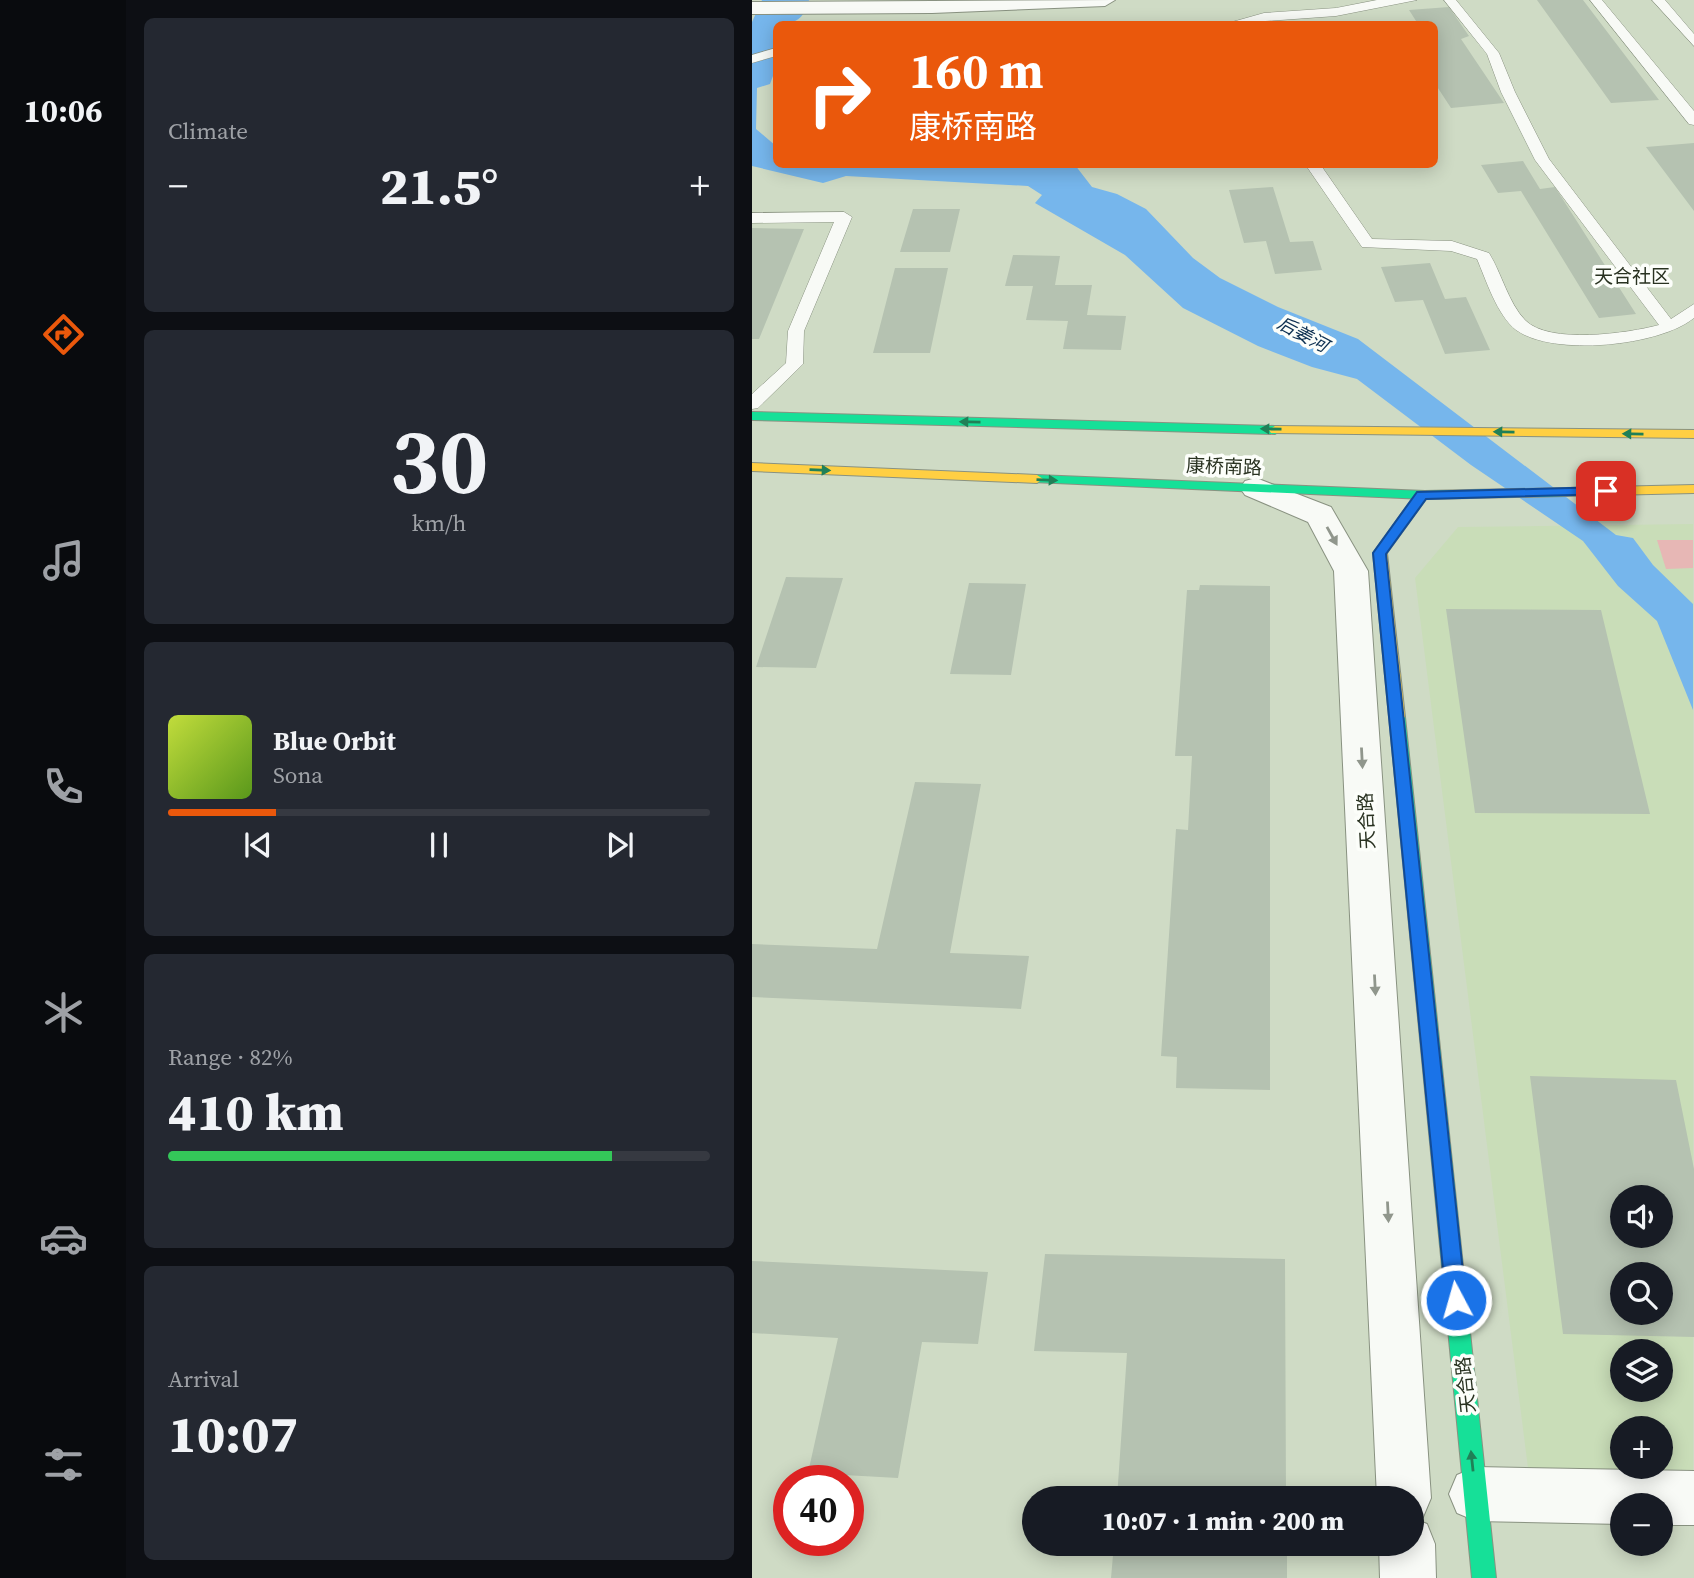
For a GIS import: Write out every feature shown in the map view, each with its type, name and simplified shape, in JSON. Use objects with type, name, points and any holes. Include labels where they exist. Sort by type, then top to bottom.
[{"type":"main road","name":"康桥南路","points":[[752,416],[1339,430],[1694,434]]},
{"type":"main road","name":"康桥南路","points":[[752,467],[1423,495],[1694,489]]},
{"type":"main road","name":"天合路","points":[[1423,495],[1380,553],[1484,1578]]},
{"type":"street","points":[[752,8],[1105,0]]},
{"type":"street","name":"天合路","points":[[1257,488],[1320,515],[1351,571],[1403,1486]]},
{"type":"street","points":[[1476,1494],[1694,1498]]},
{"type":"street","points":[[1407,1556],[1408,1578]]},
{"type":"lane","points":[[1243,21],[1303,11],[1323,19],[1384,1],[1411,0]]},
{"type":"lane","points":[[1450,0],[1493,53],[1508,92],[1542,160],[1669,327]]},
{"type":"lane","points":[[1596,0],[1694,121]]},
{"type":"lane","points":[[1658,0],[1694,42]]},
{"type":"lane","points":[[752,60],[773,53]]},
{"type":"lane","points":[[1315,168],[1367,244],[1452,246],[1483,256],[1523,327],[1554,337],[1613,340],[1669,327],[1694,309]]},
{"type":"lane","points":[[752,218],[844,217],[796,331],[794,364],[752,404]]},
{"type":"shaded area","points":[[1693,524],[1693,1470],[1673,1470],[1673,1416],[1610,1416],[1610,1469],[1528,1468],[1415,578],[1458,527]]},
{"type":"shaded area","points":[[1657,540],[1693,540],[1693,568],[1666,569]]},
{"type":"water","name":"后姜河","points":[[762,0],[809,0],[805,12],[798,19],[773,21],[773,76],[770,84],[757,88],[756,129],[773,143],[773,168],[1077,168],[1092,187],[1117,194],[1146,209],[1193,258],[1220,278],[1278,307],[1358,339],[1616,535],[1633,538],[1653,565],[1693,604],[1693,710],[1657,621],[1618,586],[1583,541],[1471,465],[1357,379],[1312,367],[1258,346],[1183,308],[1125,255],[1035,203],[1042,195],[1028,186],[846,176],[823,183],[752,166],[752,22]]},
{"type":"building","points":[[1537,0],[1583,0],[1659,100],[1611,103]]},
{"type":"building","points":[[1449,7],[1469,36],[1461,39],[1504,103],[1451,108],[1438,88],[1438,21],[1416,21],[1409,10]]},
{"type":"building","points":[[1694,143],[1694,211],[1646,147]]},
{"type":"building","points":[[1523,161],[1540,189],[1555,187],[1636,314],[1599,318],[1521,191],[1498,193],[1481,165]]},
{"type":"building","points":[[1273,187],[1290,242],[1313,241],[1322,270],[1275,274],[1266,241],[1244,243],[1229,190]]},
{"type":"building","points":[[913,209],[960,209],[950,252],[900,252]]},
{"type":"building","points":[[752,228],[804,229],[759,339],[752,339]]},
{"type":"building","points":[[1013,255],[1060,256],[1055,285],[1092,285],[1087,315],[1126,316],[1121,350],[1063,349],[1068,321],[1026,320],[1033,286],[1005,286]]},
{"type":"building","points":[[1430,263],[1445,299],[1466,297],[1490,350],[1445,354],[1423,300],[1395,302],[1381,267]]},
{"type":"building","points":[[895,268],[948,268],[930,353],[873,353]]},
{"type":"building","points":[[786,577],[843,578],[816,668],[756,667]]},
{"type":"building","points":[[969,583],[1026,584],[1011,675],[950,674]]},
{"type":"building","points":[[1200,585],[1270,586],[1270,1090],[1176,1088],[1177,1057],[1161,1056],[1176,829],[1188,830],[1192,756],[1175,756],[1187,590],[1199,590]]},
{"type":"building","points":[[1446,609],[1601,610],[1650,814],[1475,813]]},
{"type":"building","points":[[915,782],[981,784],[950,953],[1029,956],[1021,1009],[752,997],[752,944],[877,949]]},
{"type":"building","points":[[1530,1076],[1676,1080],[1694,1169],[1694,1337],[1563,1334]]},
{"type":"building","points":[[1045,1254],[1285,1259],[1286,1486],[1118,1486],[1127,1353],[1034,1351]]},
{"type":"building","points":[[752,1261],[988,1272],[978,1344],[922,1342],[898,1478],[864,1476],[864,1465],[810,1465],[838,1338],[752,1333]]},
{"type":"building","points":[[1113,1556],[1287,1556],[1287,1578],[1111,1578]]},
{"type":"traffic: fast","points":[[752,416],[1275,430]]},
{"type":"traffic: fast","points":[[1037,479],[1425,495],[1566,492]]},
{"type":"traffic: fast","points":[[1397,717],[1484,1578]]},
{"type":"traffic: slow","points":[[1275,430],[1694,434]]},
{"type":"traffic: slow","points":[[752,467],[1037,479]]},
{"type":"traffic: slow","points":[[1566,492],[1694,489]]},
{"type":"traffic: slow","points":[[1397,717],[1380,553],[1422,495]]},
{"type":"district","name":"天合社区","points":[[1632,276]]},
{"type":"route","points":[[1456,1300],[1380,553],[1422,495],[1606,491]]}]
